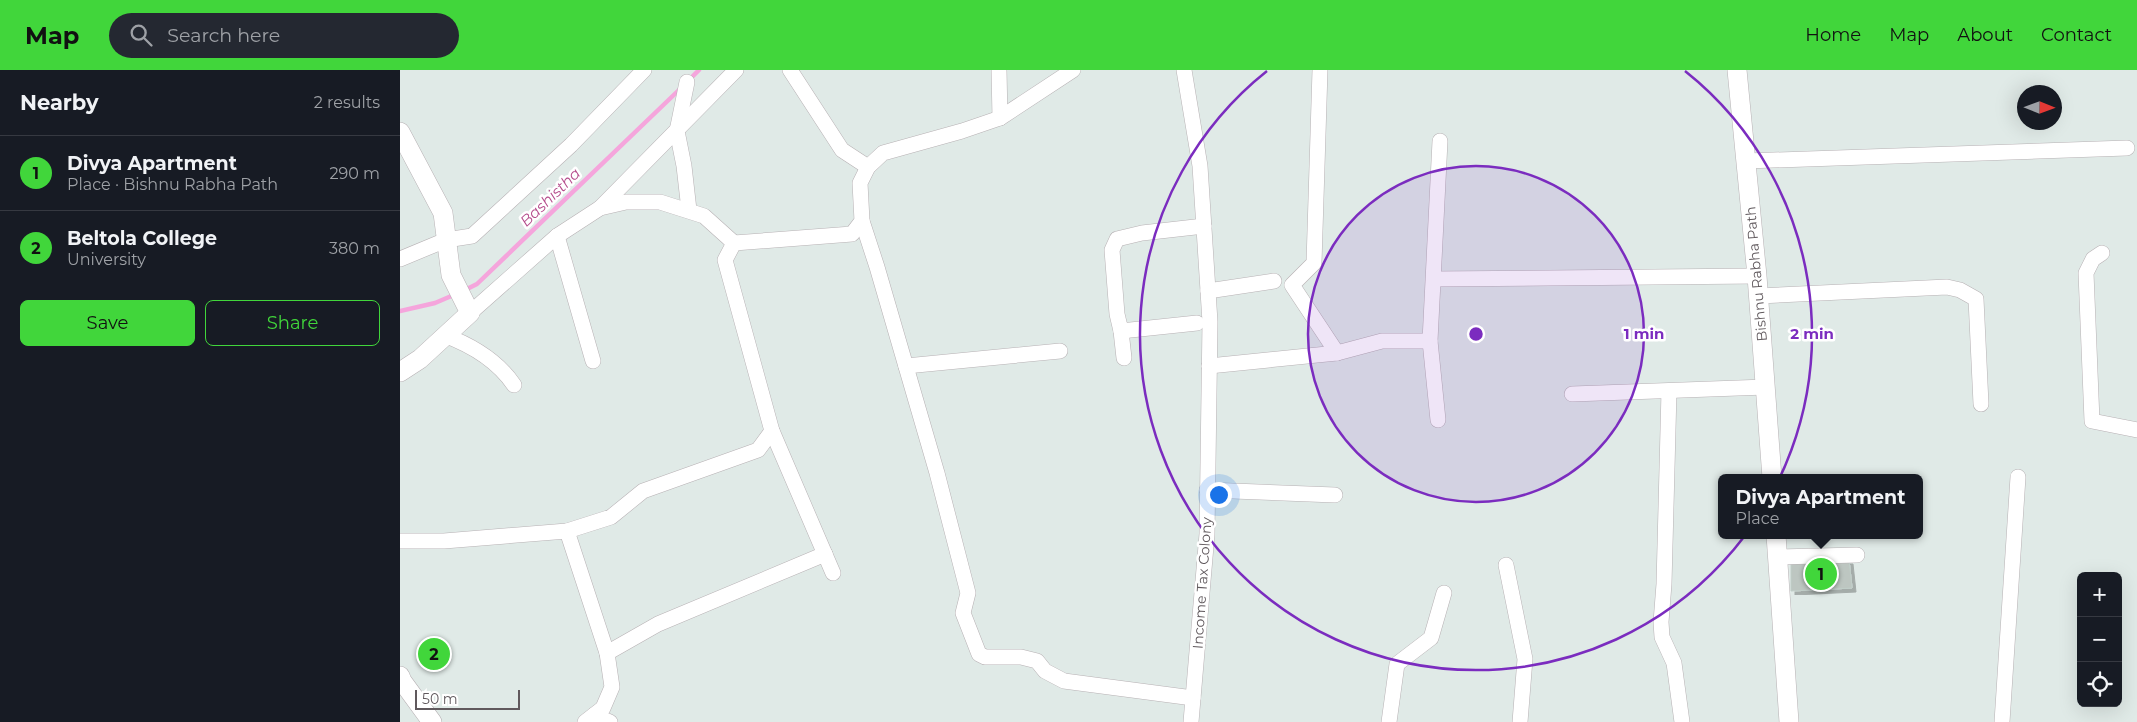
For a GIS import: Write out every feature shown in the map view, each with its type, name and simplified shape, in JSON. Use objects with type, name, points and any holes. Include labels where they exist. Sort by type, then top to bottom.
[{"type":"street","points":[[400,259],[446,240],[472,236],[571,145],[644,70]]},
{"type":"street","points":[[400,372],[420,359],[444,335],[466,307],[557,236],[600,208],[736,70]]},
{"type":"street","points":[[790,70],[842,150],[868,167]]},
{"type":"street","points":[[998,70],[1000,118]]},
{"type":"street","points":[[1073,70],[1000,118],[962,131],[883,153],[868,167],[860,182],[862,221],[937,472],[968,593],[963,613],[980,654],[985,657],[1021,657],[1037,661],[1045,671],[1064,680],[1193,698]]},
{"type":"street","name":"Income Tax Colony","points":[[1184,70],[1200,166],[1208,290],[1209,366],[1206,534],[1191,722]]},
{"type":"street","points":[[1320,70],[1314,263],[1292,285],[1337,353]]},
{"type":"street","name":"Bishnu Rabha Path","points":[[1737,70],[1759,296],[1772,474]]},
{"type":"street","points":[[687,82],[677,131],[684,166],[689,210]]},
{"type":"street","points":[[400,132],[442,213],[451,276],[466,307]]},
{"type":"street","points":[[1438,420],[1430,341],[1440,141]]},
{"type":"street","points":[[1746,161],[2126,148]]},
{"type":"street","points":[[600,208],[626,202],[660,202],[704,216],[734,243],[852,234],[862,221]]},
{"type":"street","points":[[1124,358],[1112,250],[1117,239],[1142,233],[1204,226]]},
{"type":"street","points":[[557,236],[593,361]]},
{"type":"street","points":[[734,243],[725,260],[772,431],[833,573]]},
{"type":"street","points":[[2102,253],[2093,259],[2086,273],[2092,421],[2137,430]]},
{"type":"street","points":[[1434,279],[1757,276]]},
{"type":"street","points":[[1208,290],[1274,281]]},
{"type":"street","points":[[1759,296],[1947,288],[1970,294],[1976,298],[1981,404]]},
{"type":"street","points":[[1121,331],[1197,323]]},
{"type":"street","points":[[444,335],[481,352],[507,374],[514,385]]},
{"type":"street","points":[[1209,366],[1337,353],[1382,341],[1430,341]]},
{"type":"street","points":[[906,366],[1060,351]]},
{"type":"street","points":[[1572,394],[1766,387]]},
{"type":"street","points":[[1669,391],[1664,584],[1661,622],[1662,637],[1674,663],[1682,722]]},
{"type":"street","points":[[400,541],[444,541],[567,531],[611,518],[643,491],[758,450],[772,431]]},
{"type":"street","points":[[2002,722],[2018,477]]},
{"type":"street","points":[[1207,490],[1335,495]]},
{"type":"street","points":[[567,531],[607,653],[612,687],[603,708],[590,718]]},
{"type":"street","points":[[1776,539],[1789,722]]},
{"type":"street","points":[[607,653],[658,624],[825,554]]},
{"type":"street","points":[[1777,557],[1857,555]]},
{"type":"street","points":[[1506,565],[1524,659],[1520,722]]},
{"type":"street","points":[[1389,722],[1397,664],[1431,638],[1444,593]]},
{"type":"street","points":[[400,676],[432,722]]},
{"type":"street","points":[[590,718],[610,722]]},
{"type":"building","points":[[1791,560],[1849,560],[1852,588],[1791,591]]},
{"type":"waterway","name":"Bashistha","points":[[689,80],[699,70]]},
{"type":"waterway","name":"Bashistha","points":[[463,291],[477,284],[680,89]]},
{"type":"waterway","name":"Bashistha","points":[[400,311],[435,303],[456,294]]},
{"type":"place","name":"Divya Apartment","points":[[1821,574]]},
{"type":"place","name":"Beltola College","points":[[434,654]]}]
